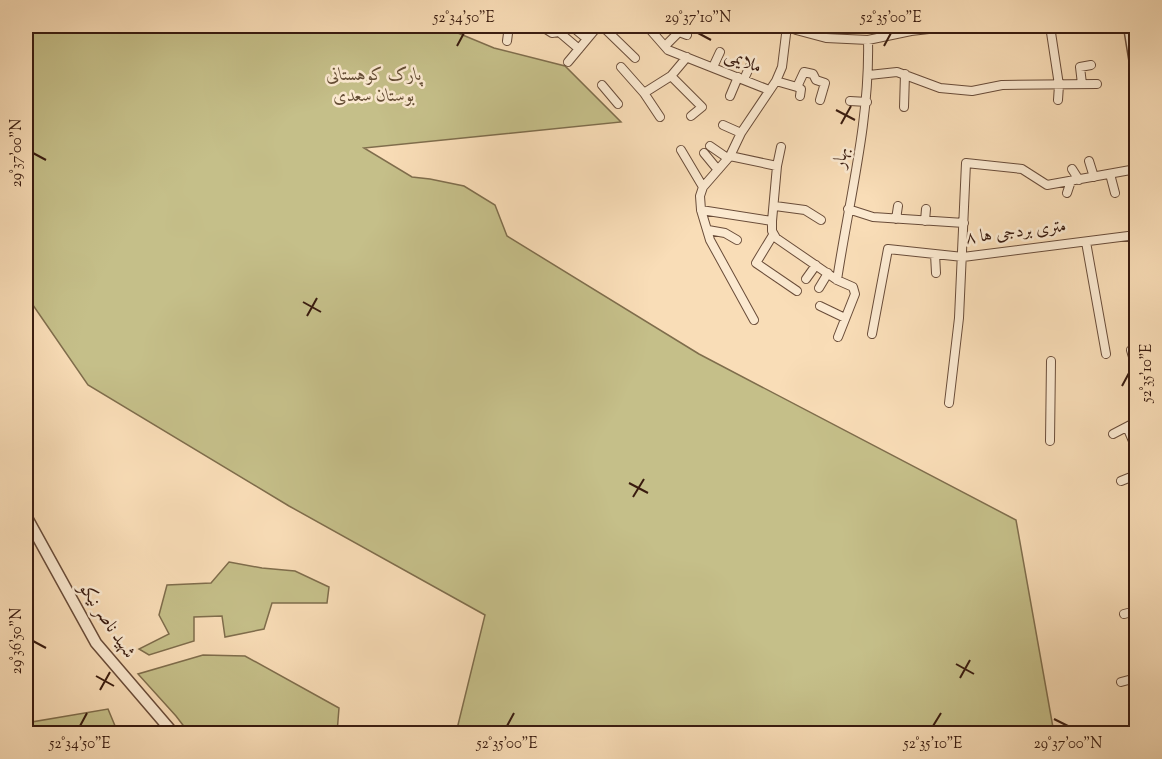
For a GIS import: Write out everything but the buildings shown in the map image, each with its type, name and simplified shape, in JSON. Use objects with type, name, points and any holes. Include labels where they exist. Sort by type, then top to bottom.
[{"type":"street","points":[[507,40],[509,26]]},
{"type":"street","points":[[542,26],[552,33],[559,32],[579,49]]},
{"type":"street","points":[[568,62],[600,26],[635,58]]},
{"type":"street","name":"ملایمی","points":[[647,26],[668,50],[769,90]]},
{"type":"street","points":[[754,320],[710,240],[701,210],[700,196],[703,187],[728,156],[776,81],[782,68],[787,26]]},
{"type":"street","points":[[797,26],[796,30],[826,38],[868,40],[910,28],[955,26]]},
{"type":"street","points":[[1050,26],[1059,85],[1058,100]]},
{"type":"street","points":[[1130,26],[1137,69]]},
{"type":"street","points":[[575,29],[587,39]]},
{"type":"street","points":[[665,46],[679,32],[687,35]]},
{"type":"street","name":"بهار","points":[[837,280],[867,102],[868,40]]},
{"type":"street","points":[[713,68],[720,52]]},
{"type":"street","points":[[644,93],[671,76],[687,57]]},
{"type":"street","points":[[1082,84],[1080,67],[1092,65]]},
{"type":"street","points":[[730,96],[750,66]]},
{"type":"street","points":[[621,67],[644,93],[660,117]]},
{"type":"street","points":[[797,87],[804,72],[813,74],[816,80],[825,83],[820,100]]},
{"type":"street","points":[[869,75],[897,72],[940,88],[972,91],[1002,85],[1097,84]]},
{"type":"street","points":[[904,107],[905,74]]},
{"type":"street","points":[[671,76],[702,108],[691,116]]},
{"type":"street","points":[[776,81],[801,89],[800,96]]},
{"type":"street","points":[[602,85],[618,105]]},
{"type":"street","points":[[850,101],[867,102]]},
{"type":"street","points":[[723,125],[741,133]]},
{"type":"street","points":[[782,147],[777,166],[772,221],[773,235],[756,263],[797,291]]},
{"type":"street","points":[[718,170],[707,149],[728,156],[777,166]]},
{"type":"street","points":[[681,150],[703,187]]},
{"type":"street","points":[[1089,161],[1094,177]]},
{"type":"street","points":[[949,403],[959,318],[966,163],[1022,169],[1047,186],[1137,169]]},
{"type":"street","points":[[1068,194],[1075,180],[1072,169]]},
{"type":"street","points":[[1110,174],[1115,193]]},
{"type":"street","points":[[775,206],[805,210],[822,220]]},
{"type":"street","points":[[896,219],[898,206]]},
{"type":"street","points":[[848,209],[873,217],[963,223]]},
{"type":"street","points":[[925,220],[926,209]]},
{"type":"street","points":[[701,210],[772,221]]},
{"type":"street","points":[[708,230],[725,232],[737,240]]},
{"type":"street","points":[[773,235],[855,290],[838,337]]},
{"type":"street","points":[[1134,235],[1136,249]]},
{"type":"street","name":"۸ متری بردجی ها","points":[[872,334],[888,249],[963,257],[1134,235]]},
{"type":"street","points":[[1086,242],[1106,354]]},
{"type":"street","points":[[936,254],[936,273]]},
{"type":"street","points":[[806,279],[816,265]]},
{"type":"street","points":[[819,288],[828,273]]},
{"type":"street","points":[[820,306],[845,318]]},
{"type":"street","points":[[1131,350],[1137,367]]},
{"type":"street","points":[[1050,441],[1052,361]]},
{"type":"street","points":[[1113,434],[1137,422]]},
{"type":"street","points":[[1127,427],[1133,441],[1137,440]]},
{"type":"street","points":[[1121,482],[1137,475]]},
{"type":"street","name":"شهید ناصر نیکو","points":[[26,516],[96,643],[174,734]]},
{"type":"street","points":[[1124,614],[1137,611]]},
{"type":"street","points":[[1121,682],[1137,678]]},
{"type":"green space","name":"پارک کوهستانی بوستان سعدی","points":[[26,26],[441,26],[494,48],[565,66],[621,122],[364,148],[412,177],[464,186],[495,205],[507,236],[699,354],[1016,520],[1054,733],[456,733],[485,615],[289,506],[88,385],[26,295]]},
{"type":"green space","points":[[229,562],[295,571],[329,587],[327,603],[272,603],[264,629],[225,637],[222,616],[194,617],[194,641],[149,655],[139,649],[169,634],[159,615],[167,585],[211,583]]},
{"type":"green space","points":[[203,655],[245,656],[339,708],[337,733],[189,733],[138,674]]},
{"type":"green space","points":[[108,709],[118,733],[26,733],[26,723]]}]
